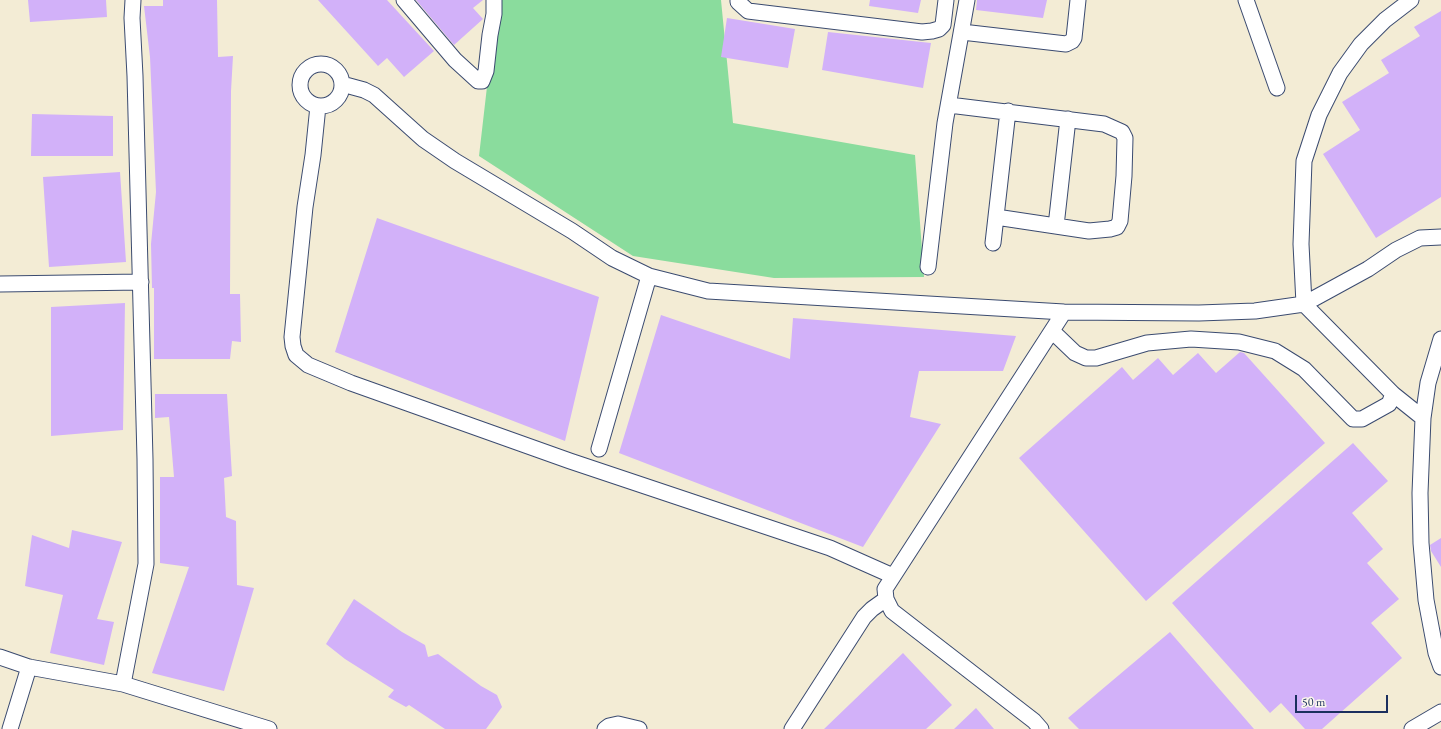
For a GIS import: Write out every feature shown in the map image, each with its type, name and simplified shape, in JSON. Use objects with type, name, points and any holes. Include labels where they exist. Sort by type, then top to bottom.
[{"type":"street","points":[[123,684],[146,564],[141,282],[132,18],[133,0]]},
{"type":"street","points":[[404,0],[455,60],[478,81],[482,81],[486,71],[494,14],[494,0]]},
{"type":"street","points":[[738,0],[738,2],[748,11],[922,32],[939,29],[943,25],[946,0]]},
{"type":"street","points":[[928,267],[945,130],[967,0]]},
{"type":"street","points":[[962,32],[1066,44],[1074,38],[1078,0]]},
{"type":"street","points":[[1246,0],[1277,88]]},
{"type":"street","points":[[1411,0],[1385,20],[1362,44],[1340,73],[1319,115],[1304,161],[1301,244],[1304,304],[1394,394],[1422,418]]},
{"type":"street","points":[[317,64],[329,65],[338,73],[342,84],[341,90],[335,101],[324,106],[318,106],[307,101],[301,91],[300,79],[307,69],[317,64]]},
{"type":"street","points":[[342,84],[364,90],[374,95],[422,139],[455,161],[572,231],[612,258],[649,276],[708,291],[1064,312],[1206,313],[1255,311],[1304,304],[1368,269],[1396,250],[1420,238],[1441,237]]},
{"type":"street","points":[[949,105],[1008,111],[1104,124],[1122,132],[1125,138],[1124,176],[1120,221],[1117,227],[1090,231],[996,217]]},
{"type":"street","points":[[318,106],[313,155],[305,207],[292,337],[296,355],[308,365],[351,383],[570,461],[830,548],[893,576]]},
{"type":"street","points":[[993,243],[1008,111]]},
{"type":"street","points":[[1056,226],[1068,119]]},
{"type":"street","points":[[599,449],[649,276]]},
{"type":"street","points":[[0,284],[141,282]]},
{"type":"street","points":[[1041,729],[892,611],[886,599],[885,589],[1064,312]]},
{"type":"street","points":[[1052,331],[1075,353],[1086,358],[1096,358],[1147,343],[1191,339],[1239,342],[1275,351],[1304,369],[1353,420],[1362,419],[1389,404],[1394,394]]},
{"type":"street","points":[[1441,339],[1428,383],[1422,418],[1420,493],[1421,544],[1426,600],[1436,654],[1441,668]]},
{"type":"street","points":[[792,729],[864,617],[886,599]]},
{"type":"street","points":[[0,657],[29,667],[123,684],[269,729]]},
{"type":"street","points":[[10,729],[29,667]]},
{"type":"street","points":[[1412,729],[1441,712]]},
{"type":"street","points":[[605,729],[609,726],[618,724],[639,729]]},
{"type":"green space","points":[[497,0],[721,0],[733,123],[915,155],[924,277],[774,278],[633,256],[479,156]]},
{"type":"building","points":[[28,0],[106,0],[107,17],[30,22]]},
{"type":"building","points":[[163,0],[217,0],[218,57],[233,56],[231,91],[230,294],[240,294],[241,342],[232,341],[230,359],[154,359],[154,288],[152,288],[151,244],[156,192],[150,57],[144,6],[163,6]]},
{"type":"building","points":[[318,0],[387,0],[434,51],[404,77],[387,58],[378,66]]},
{"type":"building","points":[[416,0],[483,0],[473,8],[483,19],[454,45]]},
{"type":"building","points":[[870,0],[921,0],[918,13],[869,6]]},
{"type":"building","points":[[977,0],[1047,0],[1043,18],[976,10]]},
{"type":"building","points":[[1441,11],[1441,197],[1376,238],[1323,154],[1360,130],[1342,102],[1389,73],[1381,60],[1420,36],[1414,27]]},
{"type":"building","points":[[727,18],[795,29],[788,68],[721,57]]},
{"type":"building","points":[[828,32],[931,43],[923,88],[822,70]]},
{"type":"building","points":[[32,114],[113,116],[113,156],[31,156]]},
{"type":"building","points":[[120,172],[126,262],[49,267],[43,177]]},
{"type":"building","points":[[377,218],[599,297],[565,441],[335,352]]},
{"type":"building","points":[[125,303],[123,430],[51,436],[51,307]]},
{"type":"building","points":[[661,315],[790,359],[793,318],[1016,336],[1003,371],[919,371],[910,417],[941,424],[863,547],[619,453]]},
{"type":"building","points":[[1240,352],[1244,353],[1325,443],[1146,601],[1019,458],[1122,367],[1133,380],[1158,358],[1173,375],[1198,353],[1216,373]]},
{"type":"building","points":[[155,394],[227,394],[232,476],[224,478],[226,517],[236,521],[237,585],[254,588],[224,691],[152,673],[189,567],[160,563],[160,477],[174,477],[169,417],[155,418]]},
{"type":"building","points":[[1353,443],[1388,481],[1352,513],[1383,549],[1367,563],[1399,599],[1371,623],[1402,658],[1322,729],[1305,729],[1281,703],[1270,713],[1172,603]]},
{"type":"building","points":[[72,530],[122,542],[97,619],[114,622],[104,665],[50,653],[63,595],[25,586],[32,535],[69,548]]},
{"type":"building","points":[[1441,538],[1441,567],[1431,551],[1430,545]]},
{"type":"building","points":[[354,599],[402,632],[425,645],[428,657],[438,654],[481,686],[497,695],[502,707],[486,729],[445,729],[409,705],[406,707],[388,697],[394,690],[345,659],[326,644]]},
{"type":"building","points":[[1170,632],[1254,729],[1079,729],[1068,718]]},
{"type":"building","points":[[903,653],[952,705],[926,729],[824,729]]},
{"type":"building","points":[[976,708],[994,729],[954,729]]}]
